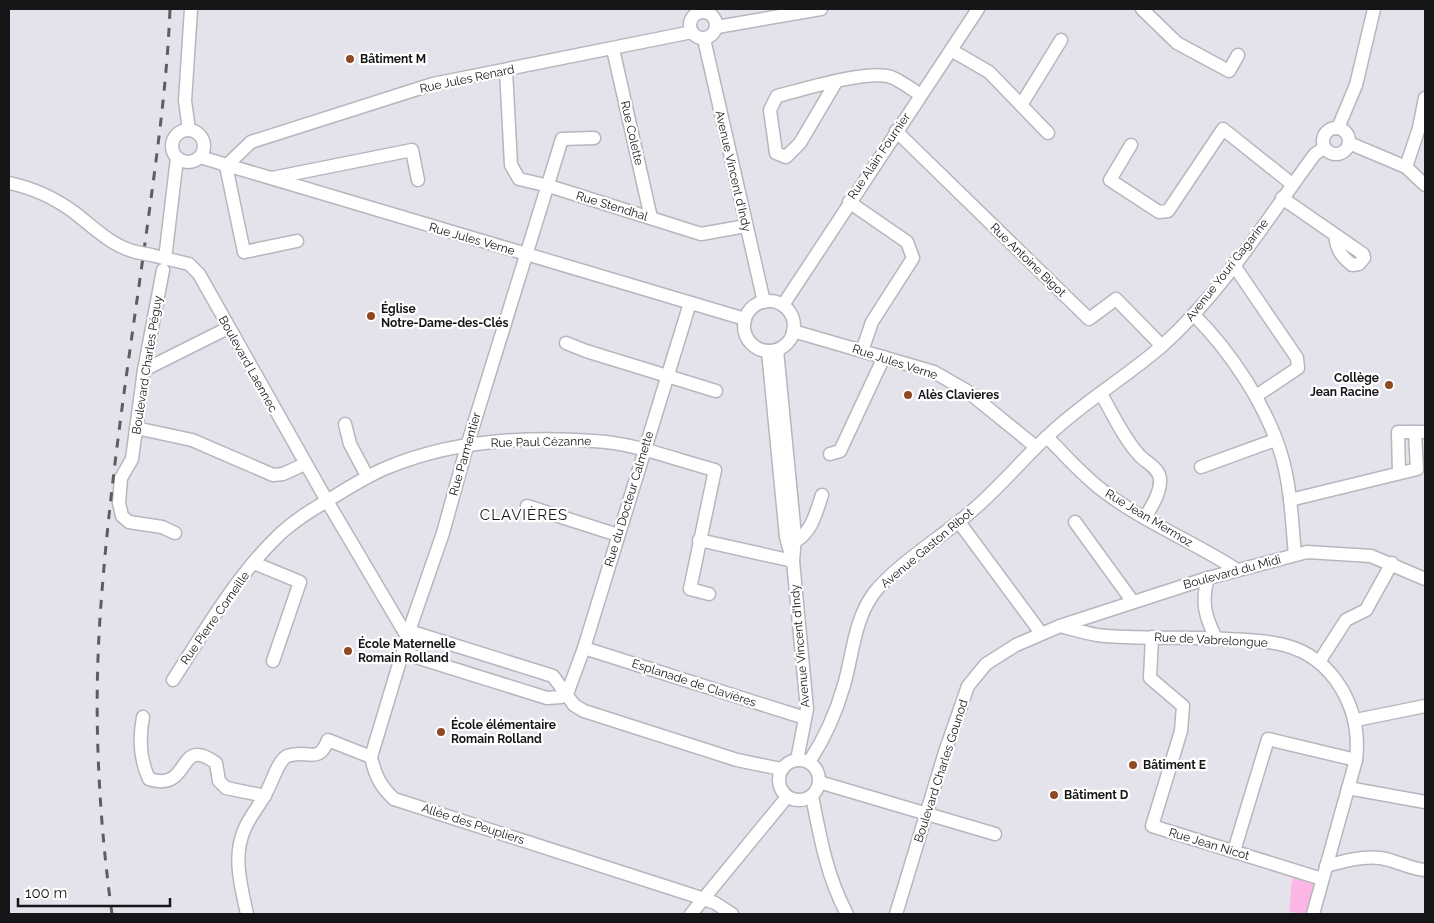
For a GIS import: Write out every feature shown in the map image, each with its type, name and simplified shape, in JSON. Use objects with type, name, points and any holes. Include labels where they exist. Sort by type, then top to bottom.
[{"type":"street","points":[[189,130],[185,101],[191,9]]},
{"type":"street","points":[[717,27],[714,16],[709,13],[698,11],[691,21],[692,32],[695,36],[704,39],[710,37],[717,27],[821,9]]},
{"type":"street","name":"Rue Alain Fournier","points":[[783,305],[849,202],[978,9]]},
{"type":"street","points":[[1142,9],[1177,44],[1229,71],[1238,55]]},
{"type":"street","points":[[1338,128],[1356,85],[1374,9]]},
{"type":"street","name":"Rue Jules Renard","points":[[226,166],[251,142],[432,84],[692,32]]},
{"type":"street","name":"Avenue Vincent d'Indy","points":[[704,39],[764,302]]},
{"type":"street","points":[[1021,105],[1061,40]]},
{"type":"street","name":"Rue Colette","points":[[613,49],[651,218]]},
{"type":"street","points":[[951,50],[990,72],[1048,133]]},
{"type":"street","name":"Rue Stendhal","points":[[506,70],[511,165],[519,179],[549,186],[701,234],[746,226]]},
{"type":"street","points":[[836,82],[800,142],[786,157],[776,153],[770,110],[777,96],[836,82],[862,77],[890,77],[921,95]]},
{"type":"street","points":[[1406,167],[1419,128],[1425,98]]},
{"type":"street","points":[[1338,128],[1346,132],[1349,143],[1343,152],[1338,154],[1328,152],[1324,148],[1322,140],[1329,129],[1338,128]]},
{"type":"street","points":[[1131,146],[1110,180],[1159,212],[1168,211],[1223,129],[1292,184]]},
{"type":"street","points":[[189,130],[198,133],[203,140],[204,149],[200,157],[189,162],[177,158],[173,152],[172,143],[175,136],[181,131],[189,130]]},
{"type":"street","name":"Rue Antoine Bigot","points":[[896,131],[1089,319],[1116,299],[1162,346]]},
{"type":"street","points":[[526,255],[549,186],[562,139],[594,138]]},
{"type":"street","points":[[1349,143],[1406,167],[1425,185]]},
{"type":"street","name":"Avenue Youri Gagarine","points":[[1046,437],[1162,346],[1194,315],[1315,154],[1324,148]]},
{"type":"street","points":[[269,179],[412,150],[418,180]]},
{"type":"street","name":"Rue Jules Verne","points":[[200,157],[745,319]]},
{"type":"street","name":"Boulevard Charles Péguy","points":[[175,533],[162,527],[129,522],[122,516],[119,503],[122,478],[132,459],[144,370],[164,264],[177,158]]},
{"type":"street","points":[[226,166],[244,252],[297,241]]},
{"type":"street","name":"Boulevard Laennec","points":[[9,183],[25,186],[48,195],[114,244],[136,252],[152,255],[164,264],[189,264],[199,274],[305,464],[409,635]]},
{"type":"street","points":[[1282,198],[1335,235]]},
{"type":"street","points":[[849,202],[907,242],[914,258],[872,322],[862,351]]},
{"type":"street","name":"Rue Parmentier","points":[[403,653],[443,533],[467,446],[526,255]]},
{"type":"street","points":[[1233,264],[1297,358],[1298,363],[1298,368],[1256,396]]},
{"type":"street","points":[[764,302],[774,302],[783,305],[792,317],[793,331],[790,339],[772,350],[752,344],[744,328],[745,319],[749,311],[764,302]]},
{"type":"street","name":"Rue du Docteur Calmette","points":[[567,694],[584,648],[690,303]]},
{"type":"street","points":[[1194,315],[1222,347],[1256,396],[1275,440],[1281,455],[1290,500],[1296,555]]},
{"type":"street","points":[[144,370],[228,328]]},
{"type":"street","name":"Rue Jules Verne","points":[[793,331],[934,372],[953,382],[1036,447]]},
{"type":"street","points":[[566,343],[716,391]]},
{"type":"street","name":"Avenue Vincent d'Indy","points":[[772,350],[796,542],[793,561]]},
{"type":"street","name":"Avenue Vincent d'Indy","points":[[772,350],[786,537],[793,561],[807,708],[797,760]]},
{"type":"street","points":[[830,454],[840,451],[884,357]]},
{"type":"street","points":[[1101,394],[1140,456],[1157,471],[1160,479],[1157,497],[1145,518]]},
{"type":"street","points":[[345,424],[350,444],[367,476]]},
{"type":"street","points":[[136,428],[192,440],[273,475],[283,474],[305,464]]},
{"type":"street","points":[[1290,500],[1399,474],[1417,469],[1420,432],[1398,432],[1399,474]]},
{"type":"street","name":"Avenue Gaston Ribot","points":[[810,762],[822,744],[834,715],[844,684],[854,638],[866,606],[874,593],[890,576],[960,522],[992,494],[1046,437]]},
{"type":"street","name":"Rue Jean Mermoz","points":[[1046,437],[1076,468],[1102,490],[1145,518],[1220,558],[1236,570]]},
{"type":"street","name":"Rue Paul Cézanne","points":[[367,476],[415,458],[467,446],[520,440],[596,441],[722,471],[699,540]]},
{"type":"street","points":[[1201,467],[1275,440]]},
{"type":"street","name":"Rue Pierre Corneille","points":[[173,680],[229,594],[280,534],[302,515],[367,476]]},
{"type":"street","points":[[796,542],[804,536],[813,521],[822,495]]},
{"type":"street","points":[[527,506],[618,535]]},
{"type":"street","points":[[960,522],[1041,633]]},
{"type":"street","points":[[1075,522],[1133,602]]},
{"type":"street","points":[[709,594],[690,589],[699,540],[793,561]]},
{"type":"street","name":"Boulevard du Midi","points":[[1041,633],[1208,578],[1308,552],[1371,556],[1392,563],[1425,579]]},
{"type":"street","points":[[254,563],[300,582],[273,660]]},
{"type":"street","points":[[1319,662],[1346,620],[1366,610],[1392,563]]},
{"type":"street","points":[[1208,578],[1204,591],[1204,609],[1206,620],[1216,638]]},
{"type":"street","name":"Rue de Vabrelongue","points":[[1060,626],[1097,635],[1216,638],[1284,645],[1312,656],[1319,662],[1342,690],[1356,720],[1358,740],[1356,760],[1313,914]]},
{"type":"street","name":"Boulevard Charles Gounod","points":[[896,914],[945,752],[968,686],[986,664],[1016,645],[1041,633]]},
{"type":"street","points":[[409,635],[553,676],[574,705],[584,711],[737,760],[781,769]]},
{"type":"street","name":"Rue Jean Nicot","points":[[1152,636],[1150,678],[1182,706],[1181,731],[1152,826],[1322,879]]},
{"type":"street","name":"Esplanade de Clavières","points":[[584,648],[805,718]]},
{"type":"street","points":[[247,914],[238,877],[238,849],[245,828],[265,796],[281,762],[287,757],[317,755],[324,751],[328,740],[371,757],[403,653],[547,698],[561,697],[567,694]]},
{"type":"street","points":[[1356,720],[1425,706]]},
{"type":"street","points":[[143,717],[140,733],[144,768],[149,779],[161,783],[172,780],[177,777],[187,758],[197,754],[206,756],[216,763],[219,781],[226,788],[265,796]]},
{"type":"street","points":[[1234,851],[1268,739],[1356,760]]},
{"type":"street","name":"Allée des Peupliers","points":[[371,757],[375,773],[382,788],[394,799],[703,905],[715,903],[725,914]]},
{"type":"street","points":[[812,796],[798,800],[787,797],[778,783],[781,769],[788,763],[797,760],[810,762],[817,771],[819,782],[812,796],[824,859],[836,895],[847,914]]},
{"type":"street","points":[[819,782],[996,834]]},
{"type":"street","points":[[1348,788],[1425,802]]},
{"type":"street","points":[[691,914],[703,905],[787,797]]},
{"type":"street","points":[[1326,866],[1357,858],[1381,858],[1413,869],[1425,870]]},
{"type":"shaded area","points":[[1293,878],[1315,885],[1308,914],[1289,912]]},
{"type":"railway","points":[[112,914],[103,837],[98,759],[97,682],[101,604],[115,466],[161,123],[170,9]]},
{"type":"place","name":"Bâtiment M","points":[[350,59]]},
{"type":"place","name":"Église Notre-Dame-des-Clés","points":[[371,316]]},
{"type":"place","name":"Collège Jean Racine","points":[[1389,385]]},
{"type":"place","name":"Alès Clavieres","points":[[908,395]]},
{"type":"place","name":"École Maternelle Romain Rolland","points":[[348,651]]},
{"type":"place","name":"École élémentaire Romain Rolland","points":[[441,732]]},
{"type":"place","name":"Bâtiment E","points":[[1133,765]]},
{"type":"place","name":"Bâtiment D","points":[[1054,795]]},
{"type":"district","name":"CLAVIÈRES","points":[[524,515]]}]
